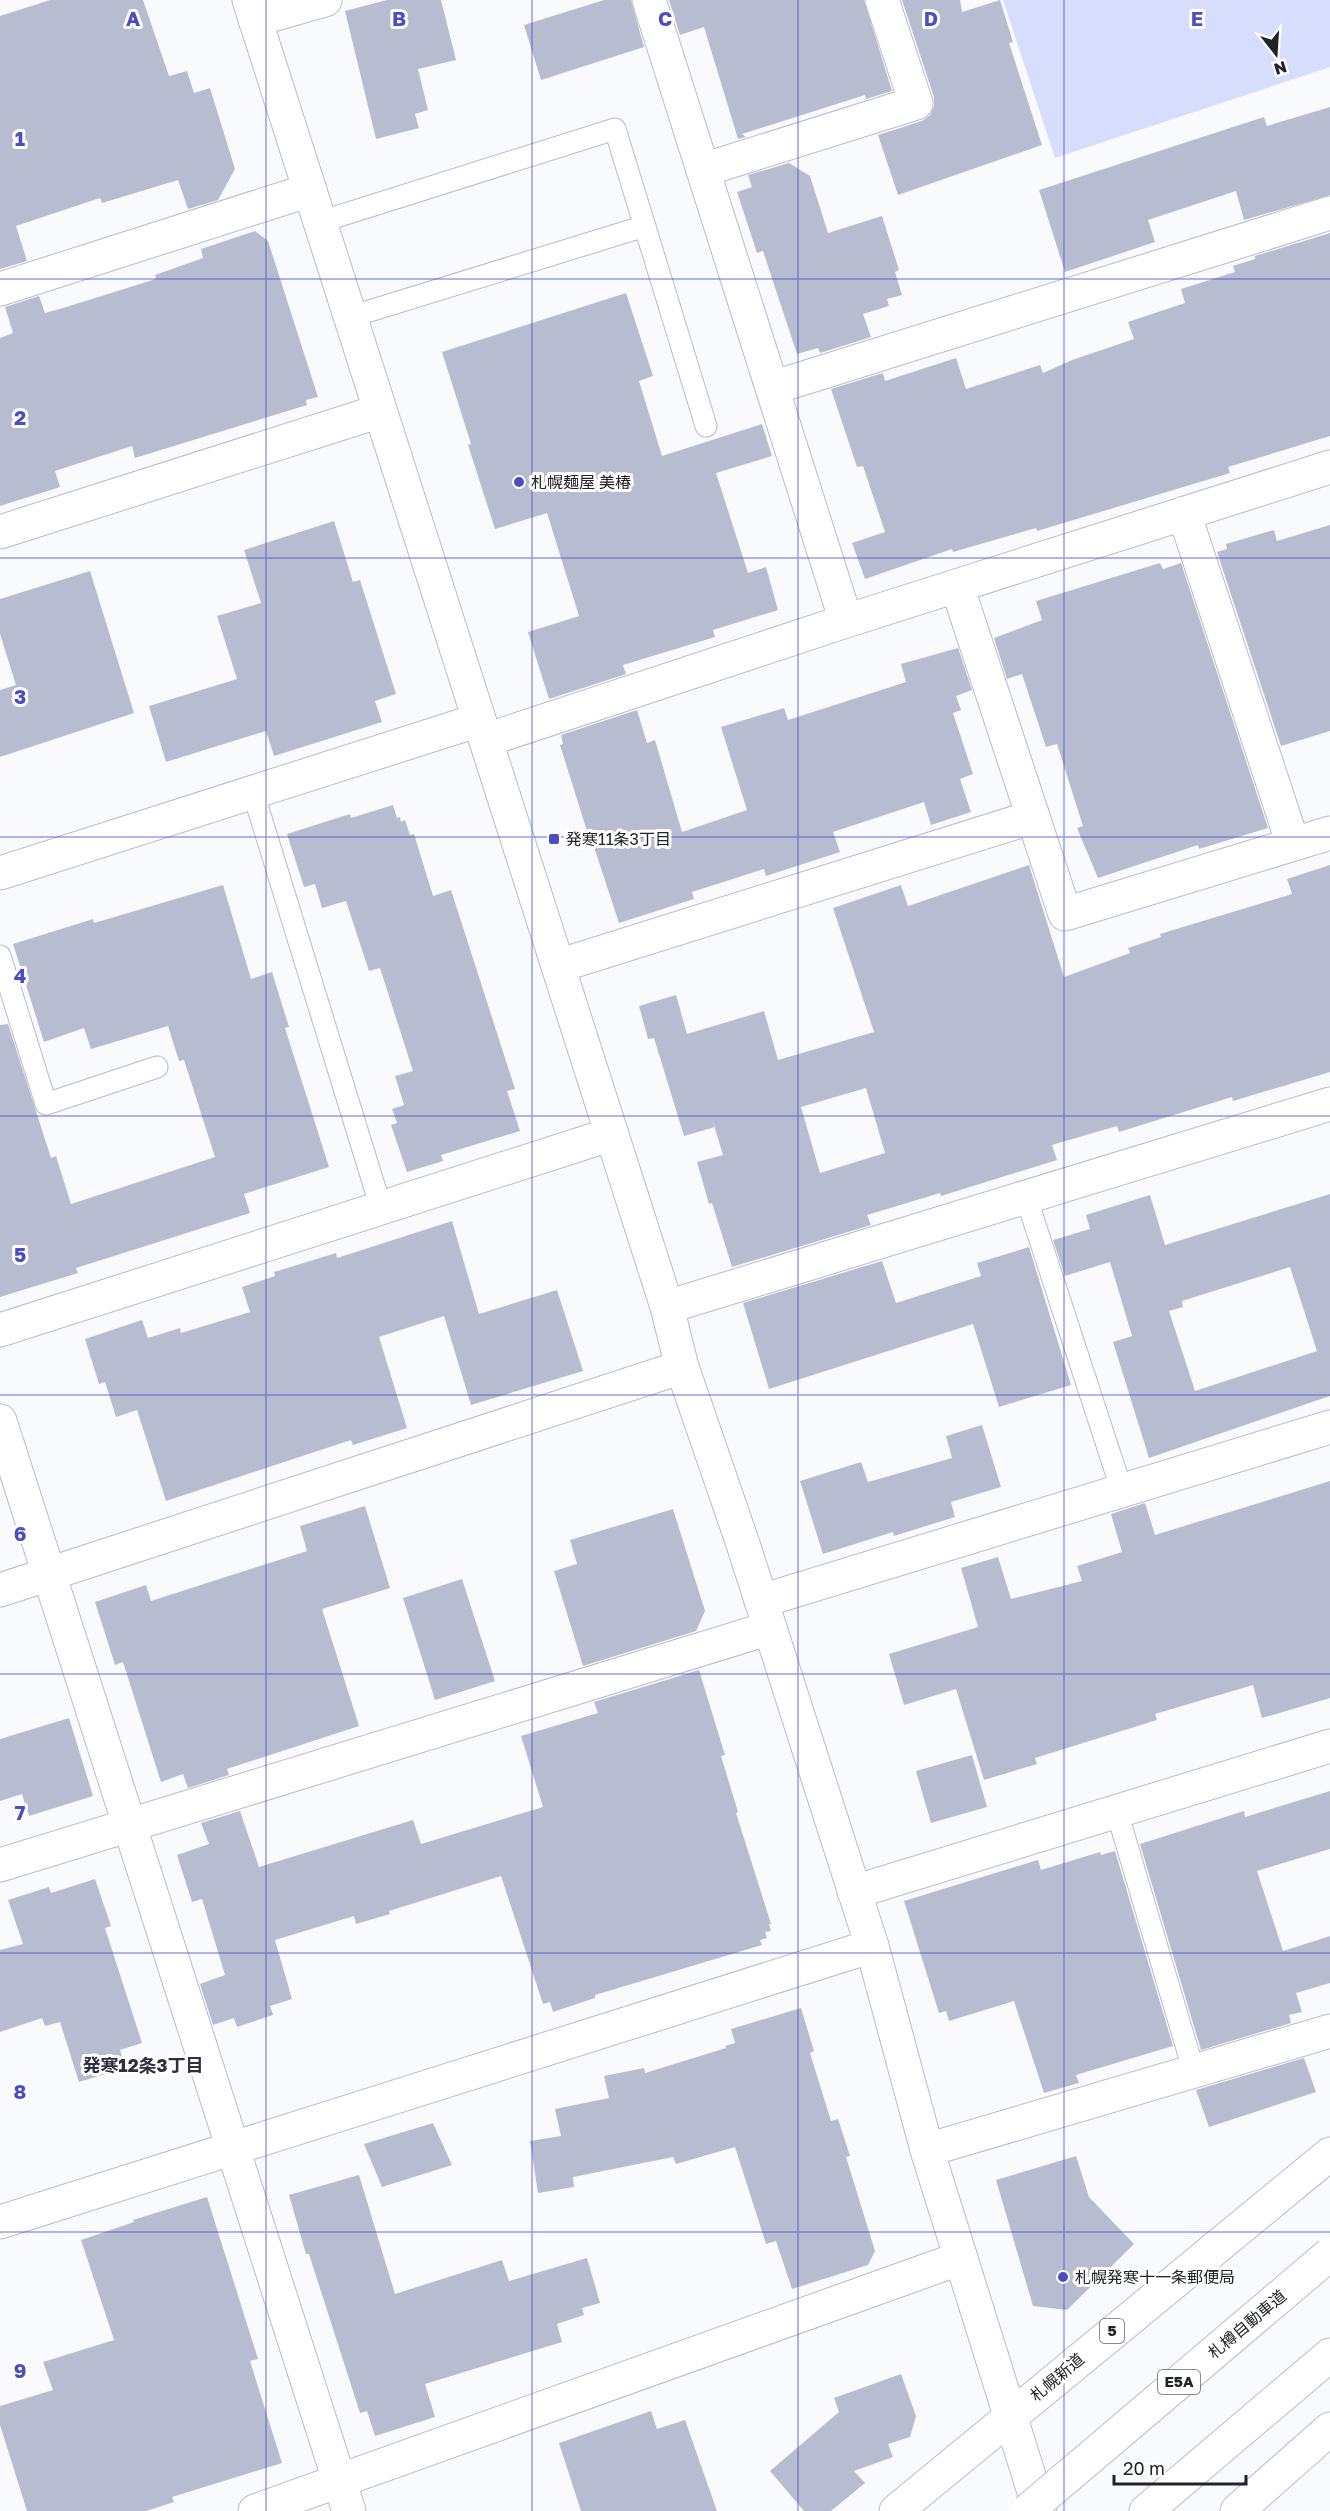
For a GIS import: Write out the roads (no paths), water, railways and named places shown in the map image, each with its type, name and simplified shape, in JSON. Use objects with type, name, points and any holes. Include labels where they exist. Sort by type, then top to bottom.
[{"type":"main road","points":[[325,0],[252,10],[667,1307],[682,1367],[766,1614],[872,1946],[927,2150],[1040,2511]]},
{"type":"main road","points":[[649,0],[846,621]]},
{"type":"main road","points":[[703,170],[916,103],[882,0]]},
{"type":"main road","points":[[0,289],[310,190]]},
{"type":"main road","points":[[772,388],[1330,213]]},
{"type":"main road","points":[[0,532],[380,411]]},
{"type":"main road","points":[[0,873],[253,792],[482,730],[846,621],[1330,467]]},
{"type":"main road","points":[[1184,513],[1293,844]]},
{"type":"main road","points":[[957,586],[1065,914],[1330,833]]},
{"type":"main road","points":[[558,966],[1033,816]]},
{"type":"main road","points":[[667,1307],[1330,1104]]},
{"type":"main road","points":[[0,1330],[612,1134]]},
{"type":"main road","points":[[0,1590],[682,1367]]},
{"type":"main road","points":[[0,1421],[344,2496]]},
{"type":"main road","points":[[0,1865],[128,1825],[766,1614],[1122,1491],[1330,1427]]},
{"type":"main road","points":[[854,1892],[1330,1746]]},
{"type":"main road","points":[[0,2222],[872,1946]]},
{"type":"main road","points":[[927,2150],[1330,2031]]},
{"type":"main road","name":"札幌新道","points":[[896,2511],[1330,2154]]},
{"type":"main road","name":"札樽自動車道","points":[[1027,2511],[1330,2254]]},
{"type":"main road","points":[[255,2511],[344,2496],[961,2258]]},
{"type":"main road","points":[[1146,2511],[1330,2355]]},
{"type":"main road","points":[[1237,2511],[1330,2429]]},
{"type":"lane","points":[[320,222],[615,129],[706,426]]},
{"type":"lane","points":[[350,317],[645,226]]},
{"type":"lane","points":[[253,792],[381,1208]]},
{"type":"lane","points":[[0,956],[46,1104],[157,1067]]},
{"type":"lane","points":[[1026,1197],[1122,1491]]},
{"type":"lane","points":[[1117,1812],[1194,2072]]},
{"type":"place","name":"札幌麺屋 美椿","points":[[519,482]]},
{"type":"place","name":"発寒11条3丁目","points":[[554,839]]},
{"type":"place","name":"札幌発寒十一条郵便局","points":[[1063,2277]]},
{"type":"district","name":"発寒12条3丁目","points":[[143,2066]]}]
